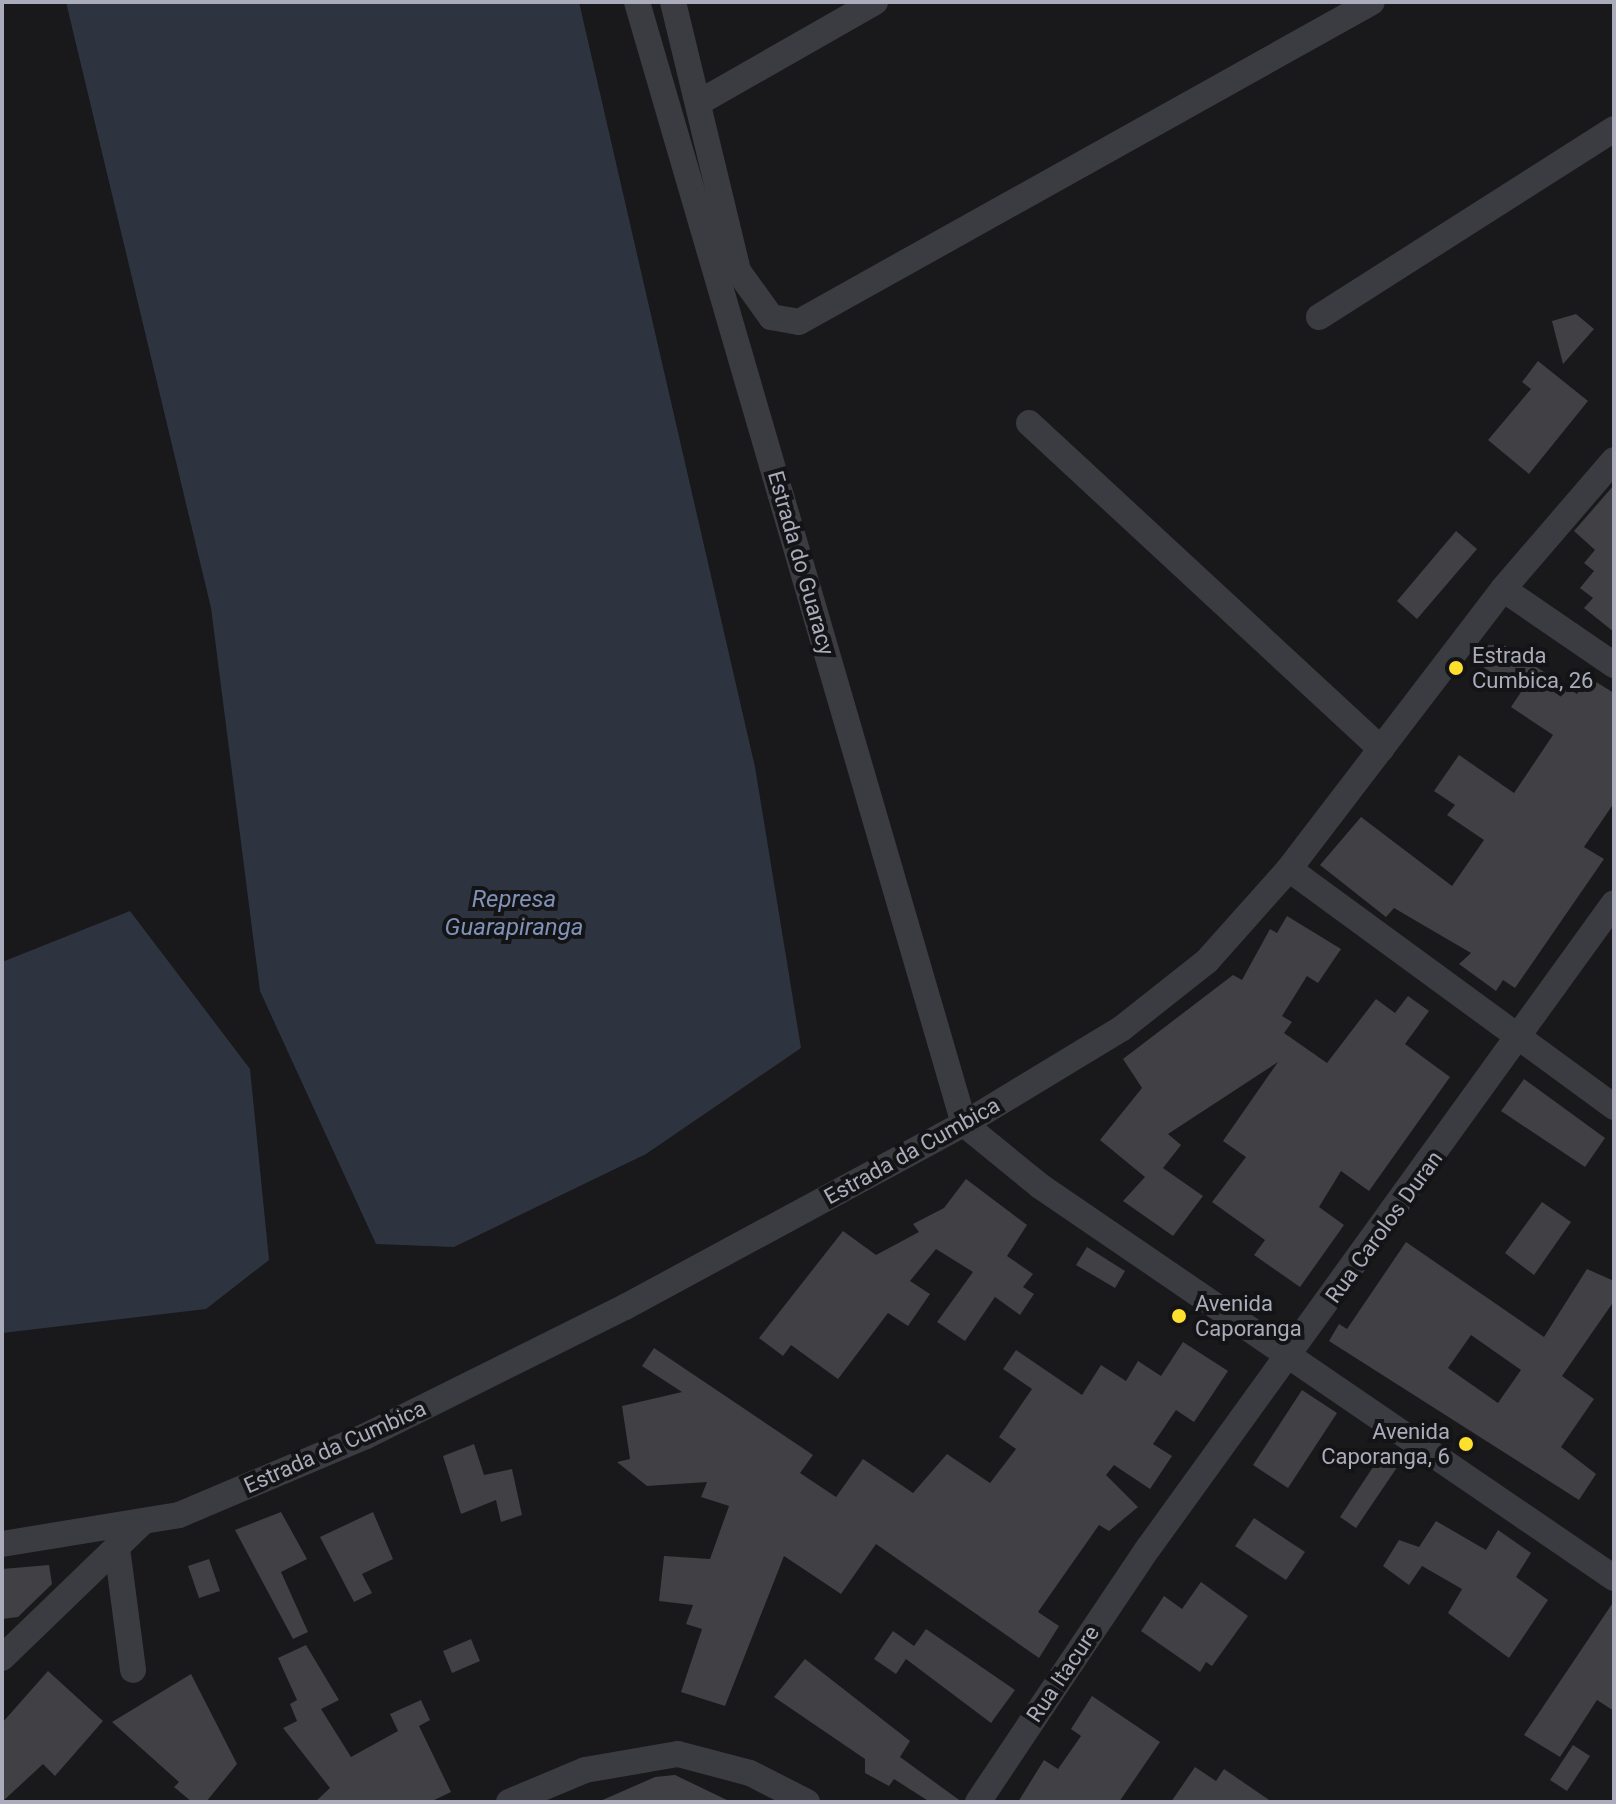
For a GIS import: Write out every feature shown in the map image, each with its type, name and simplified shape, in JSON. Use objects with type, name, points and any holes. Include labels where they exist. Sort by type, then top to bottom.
[{"type":"street","name":"Estrada do Guaracy","points":[[637,2],[964,1124]]},
{"type":"street","points":[[673,2],[738,271],[771,317],[799,322],[1372,2]]},
{"type":"street","points":[[698,103],[875,2]]},
{"type":"street","points":[[1319,317],[1614,129]]},
{"type":"street","points":[[1029,423],[1381,749]]},
{"type":"street","name":"Estrada da Cumbica","points":[[2,1544],[179,1515],[366,1436],[964,1124],[1164,1000],[1289,869],[1503,589],[1614,460]]},
{"type":"street","points":[[1503,589],[1614,665]]},
{"type":"street","points":[[1289,869],[1614,1107]]},
{"type":"street","name":"Rua Carolos Duran","points":[[1149,1547],[1520,1039],[1614,903]]},
{"type":"street","points":[[964,1124],[1040,1186],[1614,1578]]},
{"type":"street","points":[[2,1658],[142,1523]]},
{"type":"street","name":"Rua Itacure","points":[[978,1802],[1149,1547]]},
{"type":"street","points":[[117,1548],[133,1670]]},
{"type":"street","points":[[509,1802],[585,1770],[678,1754],[750,1773],[807,1802]]},
{"type":"water","name":"Represa Guarapiranga","points":[[66,2],[579,2],[755,767],[801,1048],[646,1154],[454,1247],[376,1244],[260,991],[211,608]]},
{"type":"water","points":[[130,911],[250,1069],[269,1260],[206,1309],[2,1333],[2,962]]},
{"type":"building","points":[[1576,314],[1594,329],[1563,364],[1552,321]]},
{"type":"building","points":[[1538,361],[1588,401],[1529,474],[1488,440],[1531,389],[1522,382]]},
{"type":"building","points":[[1614,485],[1614,632],[1584,608],[1593,598],[1580,588],[1594,571],[1584,563],[1595,550],[1574,531]]},
{"type":"building","points":[[1456,531],[1477,549],[1417,619],[1397,601]]},
{"type":"building","points":[[1502,644],[1577,694],[1588,677],[1614,693],[1614,803],[1584,847],[1604,859],[1515,988],[1503,980],[1496,991],[1459,964],[1471,953],[1394,908],[1386,917],[1320,865],[1361,817],[1452,886],[1484,840],[1447,815],[1455,805],[1434,791],[1459,755],[1514,793],[1553,735],[1511,707],[1521,692],[1480,665],[1479,646]]},
{"type":"building","points":[[1287,916],[1341,949],[1318,983],[1307,976],[1282,1016],[1292,1022],[1284,1033],[1327,1063],[1376,999],[1395,1013],[1408,996],[1429,1011],[1405,1044],[1450,1077],[1369,1191],[1341,1171],[1319,1207],[1344,1225],[1300,1287],[1254,1255],[1265,1240],[1212,1202],[1246,1157],[1223,1141],[1278,1062],[1168,1134],[1181,1145],[1163,1168],[1203,1196],[1173,1236],[1123,1201],[1145,1177],[1100,1140],[1142,1088],[1123,1059],[1233,975],[1242,980],[1270,929],[1277,933]]},
{"type":"building","points":[[1524,1079],[1605,1138],[1585,1167],[1501,1111]]},
{"type":"building","points":[[966,1179],[1027,1225],[1007,1256],[1033,1274],[1023,1287],[1034,1294],[1020,1315],[995,1297],[965,1341],[937,1322],[973,1272],[936,1249],[910,1281],[930,1294],[908,1326],[888,1313],[838,1379],[791,1345],[783,1356],[759,1338],[843,1231],[876,1255],[919,1232],[913,1224],[944,1208]]},
{"type":"building","points":[[1542,1202],[1571,1222],[1534,1275],[1505,1253]]},
{"type":"building","points":[[1406,1242],[1544,1337],[1587,1269],[1614,1281],[1614,1301],[1562,1376],[1594,1399],[1561,1447],[1596,1474],[1579,1500],[1329,1341],[1339,1324],[1347,1329]],"holes":[[[1471,1335],[1521,1370],[1498,1403],[1448,1368]]]},
{"type":"building","points":[[1087,1247],[1125,1271],[1115,1288],[1076,1265]]},
{"type":"building","points":[[1183,1342],[1228,1371],[1194,1422],[1176,1410],[1153,1444],[1172,1456],[1150,1489],[1114,1465],[1106,1475],[1138,1507],[1109,1531],[1099,1525],[1038,1612],[1059,1626],[1039,1658],[876,1544],[841,1594],[784,1556],[725,1706],[681,1692],[702,1629],[686,1624],[693,1605],[659,1601],[664,1556],[710,1559],[729,1506],[701,1497],[707,1482],[647,1486],[617,1462],[630,1459],[622,1406],[682,1392],[642,1366],[654,1348],[813,1455],[800,1473],[836,1497],[863,1459],[913,1493],[947,1454],[990,1483],[1016,1449],[999,1437],[1032,1389],[1003,1369],[1016,1350],[1082,1395],[1101,1365],[1126,1381],[1138,1361],[1161,1376]]},
{"type":"building","points":[[1302,1390],[1337,1413],[1288,1488],[1253,1465]]},
{"type":"building","points":[[474,1444],[484,1475],[512,1469],[522,1515],[501,1522],[496,1500],[461,1514],[443,1456]]},
{"type":"building","points":[[1383,1452],[1400,1463],[1356,1528],[1340,1517]]},
{"type":"building","points":[[281,1512],[307,1559],[281,1572],[308,1632],[293,1639],[235,1530]]},
{"type":"building","points":[[373,1512],[393,1559],[362,1574],[372,1593],[354,1602],[320,1537]]},
{"type":"building","points":[[1254,1518],[1305,1552],[1286,1580],[1235,1546]]},
{"type":"building","points":[[1436,1521],[1486,1550],[1498,1530],[1531,1553],[1516,1577],[1548,1600],[1509,1658],[1448,1613],[1462,1589],[1422,1566],[1409,1585],[1383,1566],[1399,1540],[1419,1547]]},
{"type":"building","points":[[209,1559],[220,1591],[199,1598],[188,1566]]},
{"type":"building","points":[[49,1565],[52,1584],[18,1617],[2,1619],[2,1569]]},
{"type":"building","points":[[1201,1582],[1248,1616],[1212,1666],[1206,1662],[1200,1672],[1141,1631],[1164,1596],[1182,1609]]},
{"type":"building","points":[[1614,1601],[1614,1711],[1597,1700],[1560,1757],[1524,1735]]},
{"type":"building","points":[[926,1629],[1015,1690],[991,1723],[906,1659],[896,1674],[874,1659],[893,1631],[914,1646]]},
{"type":"building","points":[[471,1639],[480,1661],[452,1673],[443,1651]]},
{"type":"building","points":[[306,1645],[339,1700],[321,1709],[351,1757],[398,1731],[390,1714],[421,1700],[430,1720],[419,1726],[451,1792],[430,1802],[315,1802],[330,1788],[283,1728],[297,1721],[290,1704],[297,1700],[278,1658]]},
{"type":"building","points":[[805,1659],[910,1741],[900,1757],[962,1802],[930,1802],[894,1779],[889,1786],[865,1773],[865,1759],[774,1697]]},
{"type":"building","points":[[48,1671],[103,1721],[55,1776],[43,1764],[2,1802],[2,1723]]},
{"type":"building","points":[[191,1674],[237,1764],[206,1802],[192,1802],[174,1787],[179,1782],[112,1722]]},
{"type":"building","points":[[1092,1696],[1160,1742],[1119,1802],[1018,1802],[1044,1760],[1058,1769],[1081,1736],[1071,1729]]},
{"type":"building","points":[[1573,1745],[1590,1756],[1567,1791],[1550,1780]]},
{"type":"building","points":[[1195,1767],[1216,1781],[1224,1769],[1272,1802],[1171,1802]]},
{"type":"building","points":[[675,1775],[731,1802],[598,1802],[655,1777]]},
{"type":"place","name":"Estrada Cumbica, 26","points":[[1456,668]]},
{"type":"place","name":"Avenida Caporanga","points":[[1179,1316]]},
{"type":"place","name":"Avenida Caporanga, 6","points":[[1466,1444]]}]
